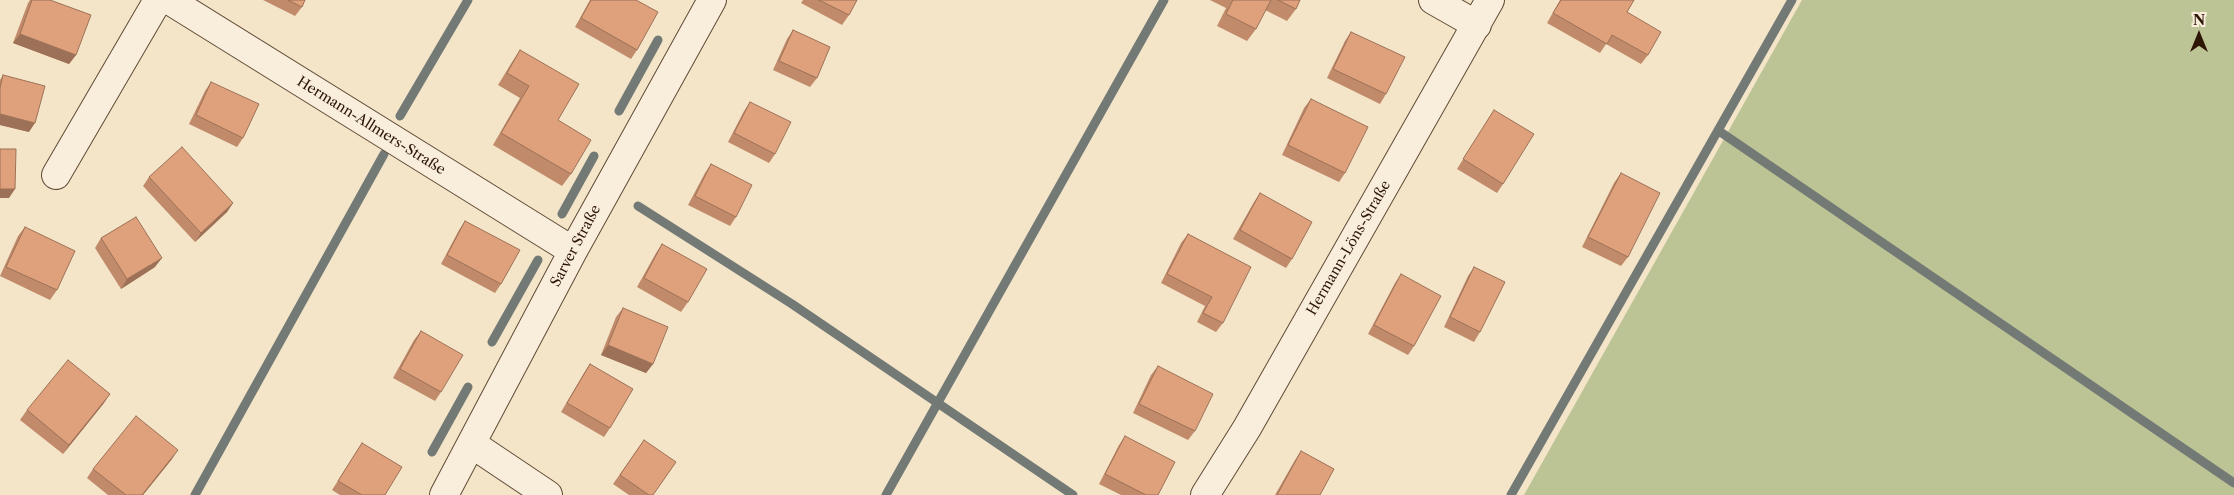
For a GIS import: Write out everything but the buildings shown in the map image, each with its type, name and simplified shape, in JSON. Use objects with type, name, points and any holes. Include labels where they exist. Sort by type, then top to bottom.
[{"type":"street","points":[[56,175],[158,0]]},
{"type":"street","name":"Hermann-Allmers-Straße","points":[[169,0],[573,251]]},
{"type":"street","name":"Sarver Straße","points":[[444,495],[573,251],[712,0]]},
{"type":"street","points":[[1433,0],[1476,25]]},
{"type":"street","name":"Hermann-Löns-Straße","points":[[1205,495],[1252,419],[1490,0]]},
{"type":"street","points":[[472,444],[548,495]]},
{"type":"green space","points":[[1802,0],[2234,0],[2234,495],[1524,495]]},
{"type":"waterway","points":[[400,116],[468,0]]},
{"type":"waterway","points":[[886,495],[1164,0]]},
{"type":"waterway","points":[[1511,495],[1792,0]]},
{"type":"waterway","points":[[619,111],[658,40]]},
{"type":"waterway","points":[[1719,131],[2234,483]]},
{"type":"waterway","points":[[195,495],[384,154]]},
{"type":"waterway","points":[[562,214],[594,156]]},
{"type":"waterway","points":[[638,206],[792,304],[1073,495]]},
{"type":"waterway","points":[[492,342],[538,260]]},
{"type":"waterway","points":[[432,452],[468,387]]}]
